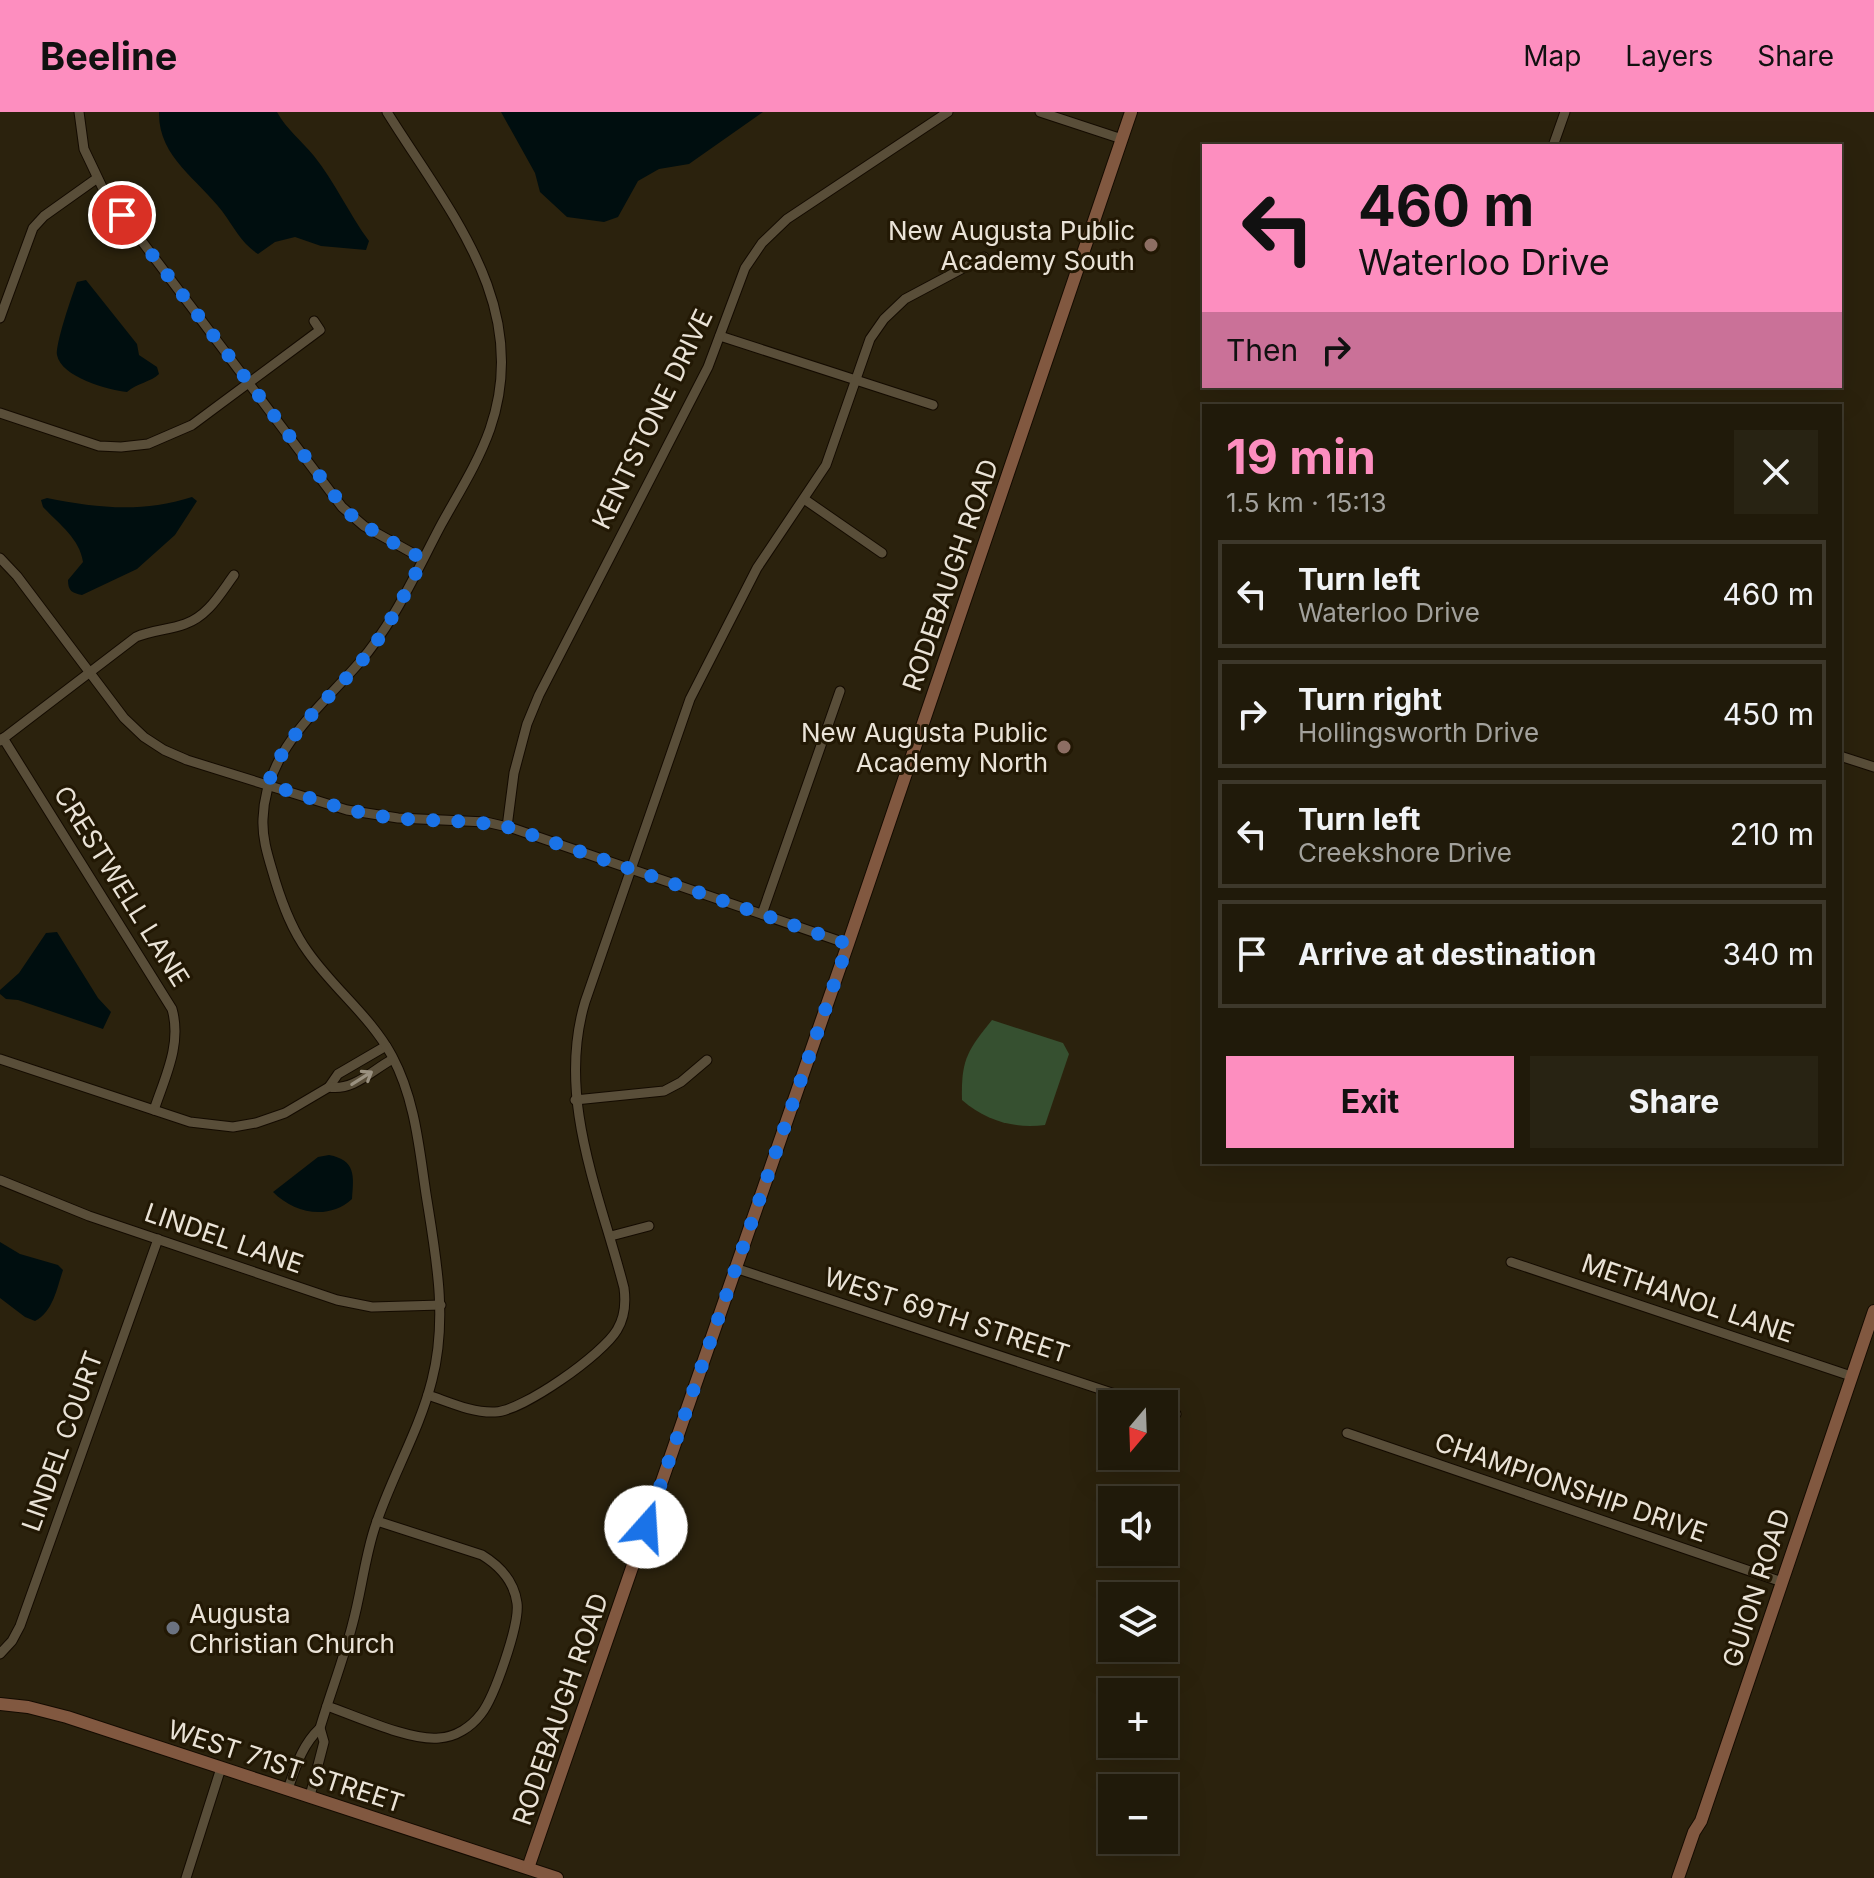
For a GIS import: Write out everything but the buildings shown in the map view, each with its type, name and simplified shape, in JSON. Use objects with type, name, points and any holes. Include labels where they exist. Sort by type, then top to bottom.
[{"type":"street","points":[[79,112],[83,145],[96,179],[347,512],[379,535],[423,559]]},
{"type":"street","points":[[288,1789],[299,1757],[320,1728],[350,1636],[377,1521],[428,1395],[439,1346],[441,1305],[408,1092],[393,1059],[372,1025],[312,958],[288,918],[265,846],[263,817],[268,784],[278,759],[292,737],[375,644],[423,559],[488,435],[500,386],[501,339],[492,292],[477,258],[387,112]]},
{"type":"street","name":"KENTSTONE DRIVE","points":[[507,827],[514,773],[535,703],[708,367],[745,268],[757,248],[774,230],[948,112]]},
{"type":"street","points":[[1040,112],[1122,139]]},
{"type":"street","name":"RODEBAUGH ROAD","points":[[528,1868],[848,944],[1131,112]]},
{"type":"street","points":[[1554,144],[1565,112]]},
{"type":"street","points":[[0,318],[33,228],[44,216],[96,179]]},
{"type":"street","points":[[428,1395],[476,1410],[510,1410],[529,1401],[605,1346],[620,1325],[625,1305],[624,1288],[580,1129],[575,1100],[574,1059],[580,1018],[690,699],[757,568],[828,461],[870,339],[894,309],[914,293],[984,257]]},
{"type":"street","points":[[0,413],[83,442],[110,447],[137,446],[180,432],[320,330],[314,321]]},
{"type":"street","points":[[720,336],[933,405]]},
{"type":"street","points":[[804,499],[882,553]]},
{"type":"street","points":[[0,558],[124,718],[164,750],[187,760],[357,812],[398,818],[466,820],[507,827],[848,944]]},
{"type":"street","points":[[2,739],[136,637],[197,619],[210,608],[234,575]]},
{"type":"street","points":[[762,914],[840,691]]},
{"type":"street","name":"CRESTWELL LANE","points":[[2,739],[172,1009],[176,1032],[174,1048],[154,1110]]},
{"type":"street","points":[[1842,757],[1874,767]]},
{"type":"street","points":[[0,1059],[205,1125],[242,1126],[278,1116],[329,1087],[338,1074],[386,1046]]},
{"type":"street","points":[[329,1087],[340,1089],[358,1082],[393,1059]]},
{"type":"street","points":[[575,1100],[664,1091],[681,1082],[707,1060]]},
{"type":"street","name":"LINDEL LANE","points":[[0,1180],[89,1216],[346,1302],[372,1307],[441,1305]]},
{"type":"street","points":[[611,1236],[649,1226]]},
{"type":"street","name":"LINDEL COURT","points":[[0,1654],[20,1626],[158,1239]]},
{"type":"street","name":"METHANOL LANE","points":[[1511,1262],[1851,1376]]},
{"type":"street","name":"WEST 69TH STREET","points":[[735,1268],[1103,1390]]},
{"type":"street","name":"GUION ROAD","points":[[1678,1878],[1701,1821],[1874,1311]]},
{"type":"street","name":"CHAMPIONSHIP DRIVE","points":[[1347,1433],[1782,1582]]},
{"type":"street","points":[[327,1706],[421,1737],[441,1738],[460,1732],[474,1722],[488,1705],[515,1628],[518,1607],[515,1594],[506,1575],[493,1562],[482,1555],[377,1521]]},
{"type":"street","name":"WEST 71ST STREET","points":[[0,1704],[67,1717],[557,1878]]},
{"type":"street","points":[[310,1796],[324,1742],[320,1728]]},
{"type":"street","points":[[186,1878],[221,1768]]},
{"type":"green space","points":[[992,1020],[1063,1043],[1069,1054],[1045,1125],[1023,1126],[1001,1122],[962,1100],[967,1057]]},
{"type":"shaded area","points":[[159,112],[277,112],[329,176],[369,241],[366,250],[321,246],[295,237],[275,242],[258,254],[252,250],[172,155],[160,128]]},
{"type":"shaded area","points":[[501,112],[763,112],[689,164],[659,169],[638,181],[618,217],[604,222],[567,217],[540,192],[535,173]]},
{"type":"shaded area","points":[[86,280],[137,344],[139,355],[157,367],[159,374],[127,392],[76,376],[60,363],[57,355],[61,331],[77,282]]},
{"type":"shaded area","points":[[192,497],[197,501],[175,535],[137,569],[82,595],[70,589],[68,580],[83,562],[81,554],[68,532],[43,507],[41,500],[47,498],[102,506],[137,507]]},
{"type":"shaded area","points":[[57,932],[98,998],[111,1012],[103,1029],[18,1000],[6,999],[0,994],[0,990],[19,973],[46,933]]},
{"type":"shaded area","points":[[329,1155],[344,1161],[351,1170],[352,1199],[343,1206],[311,1212],[291,1205],[273,1192],[318,1157]]},
{"type":"shaded area","points":[[0,1242],[20,1254],[58,1265],[63,1270],[50,1306],[35,1321],[0,1298]]},
{"type":"place","name":"New Augusta Public Academy South","points":[[1151,245]]},
{"type":"place","name":"New Augusta Public Academy North","points":[[1064,747]]},
{"type":"place","name":"Augusta Christian Church","points":[[173,1628]]},
{"type":"route","points":[[122,215],[347,512],[364,526],[423,559],[375,644],[292,737],[278,759],[268,784],[357,812],[398,818],[486,822],[512,828],[848,944],[646,1527]]}]
